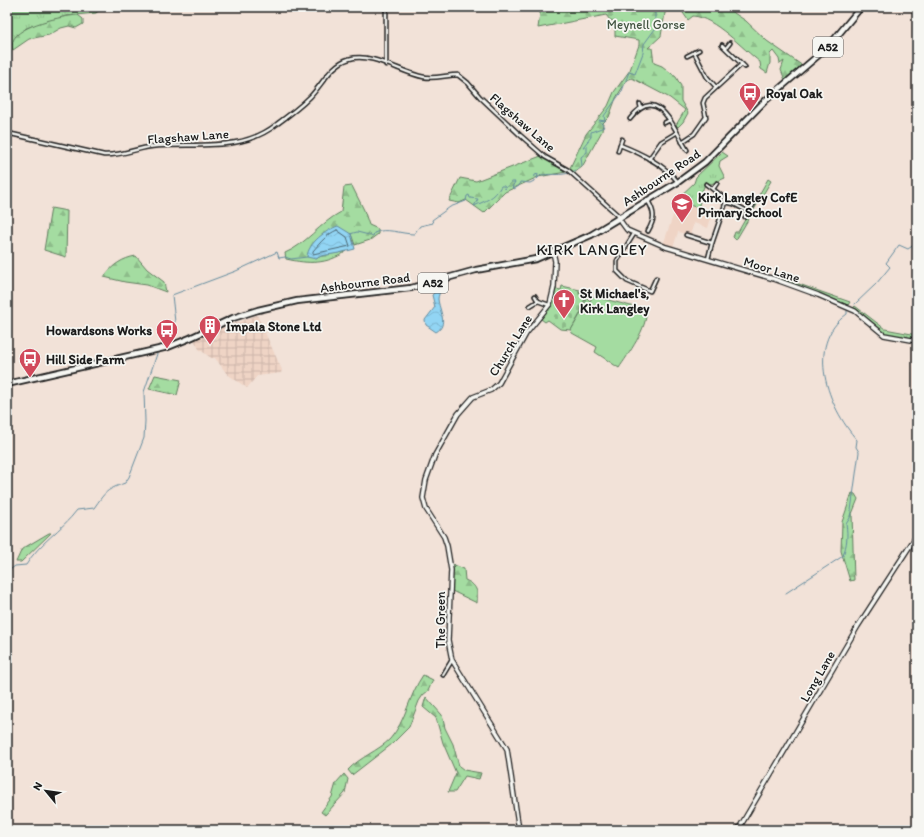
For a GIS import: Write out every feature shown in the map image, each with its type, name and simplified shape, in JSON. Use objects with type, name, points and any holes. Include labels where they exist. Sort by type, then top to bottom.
[{"type":"highway","name":"Ashbourne Road","points":[[7,384],[168,346],[190,338],[233,318],[275,306],[297,301],[411,288],[476,270],[527,261],[553,252],[591,235],[620,218],[678,182],[705,162],[769,98],[824,51],[860,7]]},
{"type":"street","points":[[386,7],[386,65]]},
{"type":"street","points":[[726,48],[730,43]]},
{"type":"street","points":[[722,45],[745,67]]},
{"type":"street","points":[[687,56],[699,50]]},
{"type":"street","points":[[694,52],[705,74],[716,88]]},
{"type":"street","name":"Flagshaw Lane","points":[[7,133],[94,154],[104,155],[118,155],[155,146],[230,144],[261,134],[276,125],[309,98],[332,71],[347,60],[363,58],[426,78],[458,75],[468,83],[480,97],[520,135],[545,157],[568,170],[620,218]]},
{"type":"street","points":[[682,142],[694,134],[704,120],[706,113],[703,100],[742,64]]},
{"type":"street","points":[[640,104],[641,108]]},
{"type":"street","points":[[630,119],[641,108],[657,107],[665,112],[687,150]]},
{"type":"street","points":[[664,123],[670,120]]},
{"type":"street","points":[[649,159],[661,142],[676,133]]},
{"type":"street","points":[[618,151],[622,139]]},
{"type":"street","points":[[620,145],[649,159],[669,173],[678,182]]},
{"type":"street","points":[[713,189],[717,183]]},
{"type":"street","points":[[706,184],[723,197],[726,202],[734,204],[749,212]]},
{"type":"street","points":[[648,201],[654,212],[648,232]]},
{"type":"street","points":[[708,259],[726,202]]},
{"type":"street","points":[[745,217],[753,205]]},
{"type":"street","name":"Moor Lane","points":[[620,218],[627,230],[634,234],[666,247],[774,279],[845,305],[855,311],[884,335],[917,341]]},
{"type":"street","points":[[634,234],[617,260],[617,271],[627,281],[650,291],[656,278]]},
{"type":"street","points":[[686,235],[712,243]]},
{"type":"street","name":"Church Lane","points":[[449,429],[468,400],[491,390],[499,383],[526,334],[549,305],[554,287],[555,261],[553,252]]},
{"type":"street","points":[[535,296],[538,300],[549,305]]},
{"type":"street","points":[[530,306],[538,300]]},
{"type":"street","name":"The Green","points":[[449,429],[435,455],[426,480],[423,498],[426,509],[441,531],[447,546],[451,570],[448,640],[452,660],[507,749],[519,830]]},
{"type":"street","name":"Long Lane","points":[[738,830],[858,626],[917,535]]},
{"type":"street","points":[[443,675],[452,660]]},
{"type":"shaded area","name":"Kirk Langley CofE Primary School","points":[[678,201],[713,211],[708,228],[694,223],[690,235],[678,232],[673,248],[663,245]]},
{"type":"shaded area","points":[[257,315],[282,370],[281,373],[257,376],[247,388],[227,374],[215,358],[211,358],[199,349],[194,340],[218,328],[224,328]]},
{"type":"green space","points":[[7,7],[103,7],[96,13],[66,16],[26,28],[12,43],[13,50],[7,54]]},
{"type":"green space","points":[[541,7],[669,7],[665,13],[661,36],[648,48],[652,48],[654,63],[662,66],[676,77],[681,86],[681,101],[688,113],[683,122],[678,127],[676,125],[685,110],[670,98],[632,78],[627,80],[616,98],[609,117],[603,123],[602,131],[582,167],[574,173],[569,170],[586,134],[608,106],[614,92],[630,70],[639,45],[639,40],[615,36],[615,21],[610,20],[606,15],[538,28]]},
{"type":"green space","name":"Meynell Gorse","points":[[670,7],[725,7],[746,21],[767,41],[803,66],[785,80],[781,70],[784,61],[780,64],[779,59],[773,51],[770,54],[770,63],[767,73],[761,69],[760,62],[728,34],[701,18],[693,16],[688,20],[681,10]]},
{"type":"green space","points":[[78,15],[83,19],[83,24],[76,28],[69,26],[61,28],[49,35],[29,39],[13,50],[13,41],[23,30],[52,19]]},
{"type":"green space","points":[[722,152],[728,156],[720,161],[719,166],[725,178],[711,184],[706,182],[698,201],[700,202],[698,208],[678,201],[679,197],[694,183],[696,177]]},
{"type":"green space","points":[[541,156],[566,172],[538,177],[505,192],[484,213],[466,200],[459,203],[449,201],[460,178],[476,181]]},
{"type":"green space","points":[[768,179],[771,181],[736,240],[733,237],[735,232],[738,232]]},
{"type":"green space","points":[[352,186],[364,210],[369,225],[378,229],[378,234],[370,240],[355,245],[351,234],[321,236],[309,250],[316,259],[321,256],[347,251],[339,256],[325,261],[302,262],[286,259],[285,253],[299,245],[326,222],[341,212],[344,187]]},
{"type":"green space","points":[[51,208],[67,211],[66,257],[44,250]]},
{"type":"green space","points":[[136,256],[147,269],[164,282],[166,292],[147,285],[104,277],[118,263],[127,258]]},
{"type":"green space","points":[[776,276],[850,302],[848,305],[776,278]]},
{"type":"green space","points":[[562,286],[580,290],[579,293],[586,295],[580,314],[571,330],[560,329],[548,320],[545,322],[541,319],[552,303],[556,289],[561,290]]},
{"type":"green space","points":[[593,296],[646,310],[646,317],[641,332],[619,368],[595,352],[597,347],[572,333],[571,330],[583,310],[586,297],[590,301]]},
{"type":"green space","points":[[855,306],[885,329],[917,335],[917,340],[887,335],[881,332],[853,308]]},
{"type":"green space","points":[[155,375],[181,380],[177,395],[149,389]]},
{"type":"green space","points":[[852,493],[855,494],[858,499],[852,514],[854,580],[850,581],[841,551],[842,522]]},
{"type":"green space","points":[[51,533],[21,562],[16,562],[22,549]]},
{"type":"green space","points":[[452,564],[464,569],[465,580],[472,584],[476,589],[477,603],[452,591]]},
{"type":"green space","points":[[423,675],[433,680],[428,691],[419,701],[409,727],[392,744],[352,775],[348,770],[353,765],[380,747],[390,739],[395,732]]},
{"type":"green space","points":[[426,697],[442,715],[445,728],[453,744],[459,766],[464,770],[481,773],[479,779],[465,776],[455,792],[448,792],[456,773],[443,743],[436,718],[423,707]]},
{"type":"green space","points":[[344,774],[348,779],[345,793],[325,815],[321,812],[332,797],[336,783]]},
{"type":"water","points":[[338,226],[351,234],[355,249],[321,256],[316,259],[307,257],[308,252],[318,238]]},
{"type":"water","points":[[437,290],[440,290],[438,299],[443,321],[440,329],[436,332],[426,325],[425,320],[435,307],[432,295]]},
{"type":"waterway","points":[[350,234],[357,232],[373,236],[374,233],[379,231],[414,234],[420,226],[433,223],[432,220],[450,207],[466,201],[467,196],[469,195],[470,198],[478,199],[474,206],[493,196],[501,186],[504,186],[505,189],[511,182],[515,182],[512,187],[514,189],[519,186],[520,182],[530,183],[534,181],[535,175],[538,174],[537,179],[541,175],[567,174],[577,170],[582,166],[581,157],[587,152],[587,147],[583,147],[591,137],[591,132],[604,127],[599,120],[605,121],[604,116],[622,91],[629,72],[635,74],[643,53],[644,44],[655,29],[655,7]]},
{"type":"waterway","points":[[855,304],[876,284],[890,267],[886,263],[899,245],[908,249],[917,243]]},
{"type":"waterway","points":[[162,345],[167,330],[175,322],[172,295],[236,271],[277,252],[279,258],[285,257],[291,259],[307,257]]},
{"type":"waterway","points":[[786,593],[843,556],[845,548],[847,536],[846,524],[850,518],[859,452],[856,447],[857,440],[837,411],[830,394],[825,376],[824,359],[826,342],[834,327],[847,314],[847,311]]},
{"type":"waterway","points":[[7,572],[15,566],[26,565],[37,550],[65,524],[77,510],[94,508],[107,492],[114,487],[125,483],[129,477],[144,438],[144,392],[157,354]]},
{"type":"place","name":"Royal Oak","points":[[750,112]]},
{"type":"place","name":"Kirk Langley CofE Primary School","points":[[682,224]]},
{"type":"place","name":"St Michael's, Kirk Langley","points":[[564,320]]},
{"type":"place","name":"Impala Stone Ltd","points":[[210,346]]},
{"type":"place","name":"Howardsons Works","points":[[167,350]]},
{"type":"place","name":"Hill Side Farm","points":[[30,378]]},
{"type":"district","name":"KIRK LANGLEY","points":[[592,250]]}]
